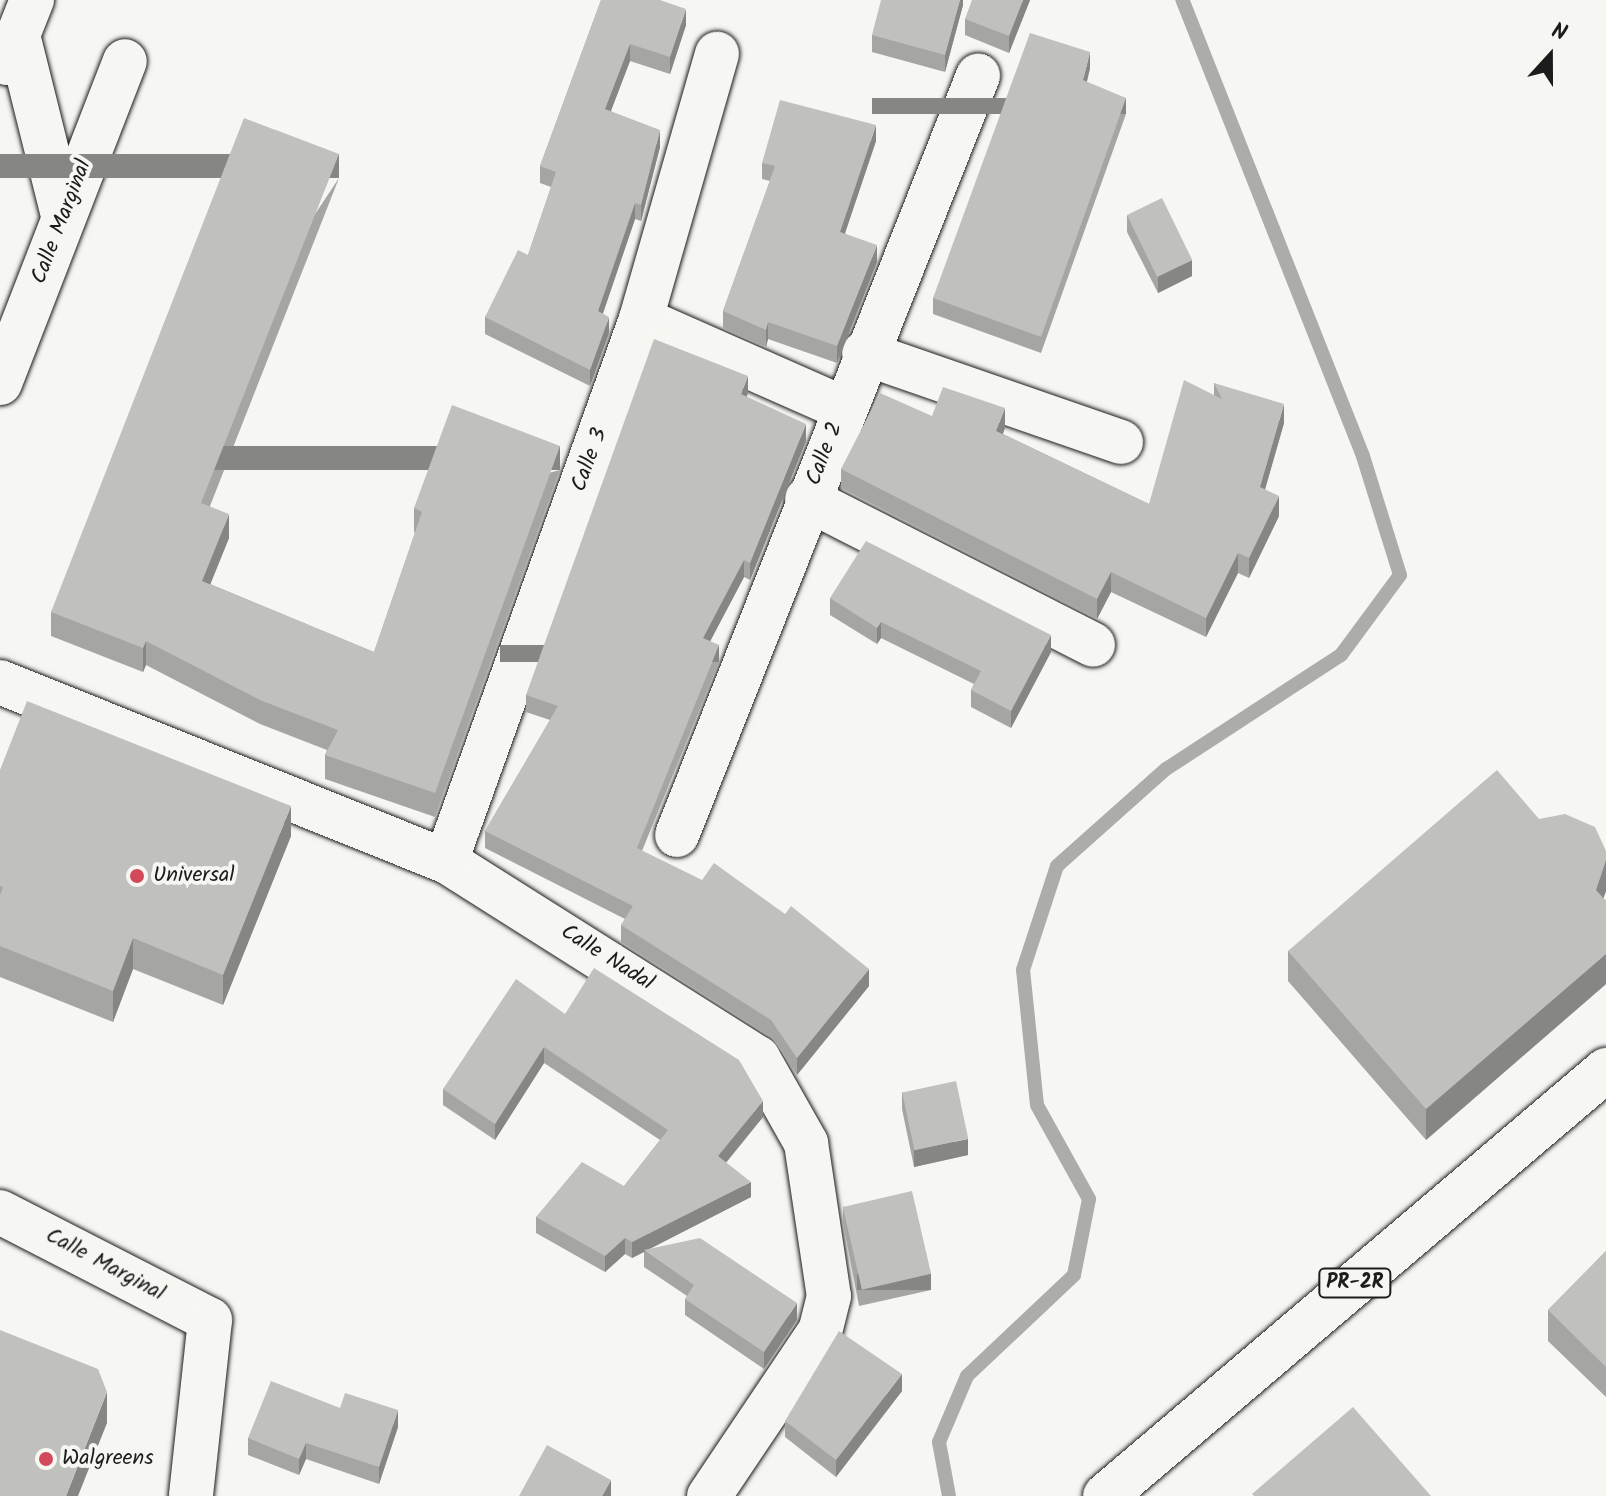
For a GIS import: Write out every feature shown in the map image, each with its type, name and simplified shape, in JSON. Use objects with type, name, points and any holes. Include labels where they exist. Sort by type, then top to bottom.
[{"type":"main road","points":[[0,80],[25,18]]},
{"type":"main road","points":[[25,18],[63,216]]},
{"type":"main road","name":"Calle 3","points":[[446,861],[641,319],[717,54]]},
{"type":"main road","name":"Calle Marginal","points":[[0,383],[125,61]]},
{"type":"main road","name":"Calle 2","points":[[677,835],[864,353],[978,76]]},
{"type":"main road","points":[[641,319],[843,408]]},
{"type":"main road","points":[[864,353],[1121,442]]},
{"type":"main road","points":[[807,499],[1093,645]]},
{"type":"main road","name":"Calle Nadal","points":[[0,682],[446,861],[758,1058],[806,1143],[829,1296],[823,1319],[709,1496]]},
{"type":"main road","name":"PR-2R","points":[[1105,1496],[1606,1070]]},
{"type":"main road","name":"Calle Marginal","points":[[0,1212],[210,1320],[191,1496]]},
{"type":"building","points":[[601,0],[660,0],[686,9],[670,57],[630,44],[605,109],[660,130],[641,205],[635,203],[598,311],[609,317],[590,370],[485,317],[518,250],[528,255],[556,172],[540,166]]},
{"type":"building","points":[[881,0],[960,0],[945,55],[872,35]]},
{"type":"building","points":[[972,0],[1023,0],[1009,36],[965,19]]},
{"type":"building","points":[[1030,33],[1090,52],[1083,80],[1126,98],[1041,337],[933,298]]},
{"type":"building","points":[[780,100],[876,125],[840,232],[877,245],[837,346],[768,322],[766,330],[723,311],[775,166],[762,163]]},
{"type":"building","points":[[244,118],[339,154],[201,503],[229,514],[202,581],[374,652],[422,512],[414,508],[452,405],[560,446],[435,793],[325,755],[338,730],[260,700],[146,641],[143,648],[51,612]]},
{"type":"building","points":[[1162,198],[1192,260],[1157,277],[1127,215]]},
{"type":"building","points":[[654,339],[748,376],[741,394],[806,424],[750,563],[744,560],[703,638],[719,645],[637,848],[702,880],[714,863],[785,914],[791,906],[869,969],[797,1058],[771,1020],[621,925],[633,906],[485,831],[558,706],[526,695]]},
{"type":"building","points":[[1184,380],[1222,399],[1214,383],[1284,404],[1260,487],[1279,496],[1249,558],[1238,553],[1206,618],[1111,572],[1097,599],[841,469],[880,393],[932,416],[943,387],[1005,408],[996,431],[1149,504]]},
{"type":"building","points":[[866,541],[1051,635],[1011,711],[971,690],[981,671],[881,622],[877,628],[830,598]]},
{"type":"building","name":"Universal","points":[[27,701],[291,806],[223,975],[133,938],[113,991],[0,946],[0,895],[3,887],[0,886],[0,770]]},
{"type":"building","points":[[1497,770],[1539,819],[1565,814],[1595,827],[1606,851],[1596,890],[1606,901],[1606,954],[1426,1109],[1288,951]]},
{"type":"building","points":[[594,968],[739,1060],[763,1101],[718,1156],[751,1182],[632,1242],[625,1238],[605,1256],[536,1217],[582,1162],[624,1186],[668,1130],[544,1047],[495,1124],[443,1089],[516,979],[565,1014]]},
{"type":"building","points":[[956,1081],[968,1139],[914,1150],[902,1092]]},
{"type":"building","points":[[912,1191],[931,1274],[862,1290],[843,1207]]},
{"type":"building","points":[[700,1238],[797,1303],[764,1352],[685,1299],[694,1285],[644,1250]]},
{"type":"building","points":[[1606,1251],[1606,1367],[1548,1310]]},
{"type":"building","name":"Walgreens","points":[[0,1330],[98,1369],[107,1392],[66,1496],[0,1496]]},
{"type":"building","points":[[839,1331],[902,1374],[836,1460],[785,1421]]},
{"type":"building","points":[[271,1381],[340,1408],[345,1393],[398,1410],[379,1467],[306,1443],[299,1459],[248,1438]]},
{"type":"building","points":[[1353,1407],[1431,1496],[1252,1494]]},
{"type":"building","points":[[547,1445],[611,1480],[602,1496],[519,1496]]},
{"type":"waterway","points":[[949,1496],[939,1442],[967,1376],[1074,1275],[1089,1199],[1037,1105],[1023,970],[1057,866],[1166,769],[1341,655],[1400,575],[1363,456],[1182,0]]},
{"type":"place","name":"Universal","points":[[137,876]]},
{"type":"place","name":"Walgreens","points":[[46,1459]]}]
